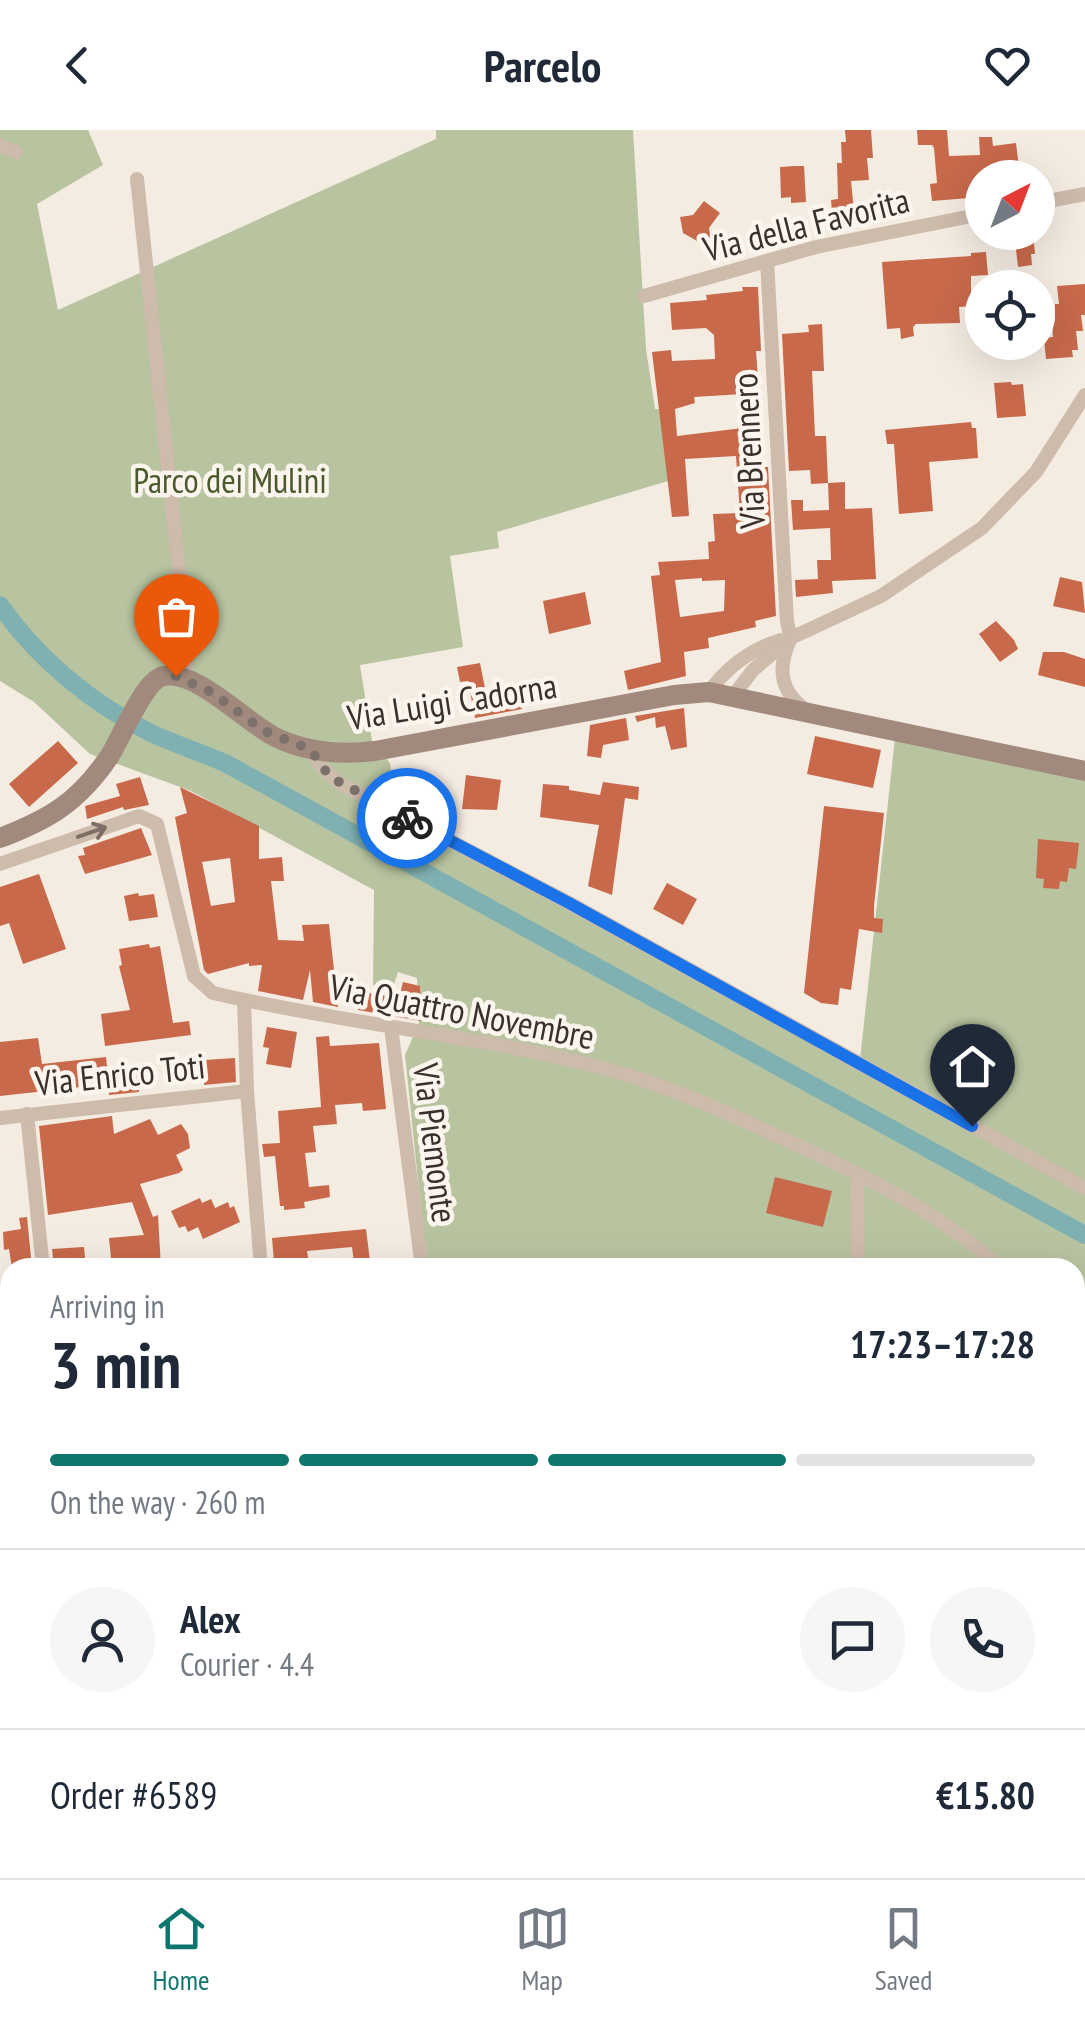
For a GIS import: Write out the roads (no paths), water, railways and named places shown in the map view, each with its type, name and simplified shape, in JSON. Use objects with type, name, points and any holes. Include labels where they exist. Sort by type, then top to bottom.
[{"type":"street","points":[[0,145],[15,152]]},
{"type":"street","points":[[0,838],[64,808],[114,748],[148,687],[160,677],[186,679],[185,627],[136,179]]},
{"type":"street","points":[[1055,200],[1085,194]]},
{"type":"street","name":"Via della Favorita","points":[[644,296],[816,247],[965,217]]},
{"type":"street","name":"Via Brennero","points":[[767,261],[791,638]]},
{"type":"street","points":[[733,696],[765,658],[791,638],[881,596],[982,528],[1036,472],[1085,395]]},
{"type":"street","points":[[710,692],[744,657],[791,638]]},
{"type":"street","points":[[791,638],[781,662],[786,690],[806,710],[819,714]]},
{"type":"street","name":"Via Luigi Cadorna","points":[[186,679],[211,692],[264,731],[310,749],[343,753],[376,751],[674,695],[710,692],[1085,771]]},
{"type":"street","points":[[310,749],[322,768],[341,784],[569,903],[1085,1188]]},
{"type":"street","name":"Via Quattro Novembre","points":[[0,864],[139,816],[148,818],[157,824],[194,976],[213,993],[588,1064],[728,1113],[857,1174],[940,1220],[988,1258]]},
{"type":"street","points":[[244,1000],[260,1258]]},
{"type":"street","name":"Via Piemonte","points":[[391,1027],[421,1258]]},
{"type":"street","name":"Via Enrico Toti","points":[[0,1118],[247,1091]]},
{"type":"street","points":[[27,1114],[42,1258]]},
{"type":"street","points":[[857,1174],[858,1258]]},
{"type":"waterway","points":[[0,605],[48,660],[85,693],[126,720],[227,764],[1085,1235]]},
{"type":"park label","name":"Parco dei Mulini","points":[[230,480]]}]
